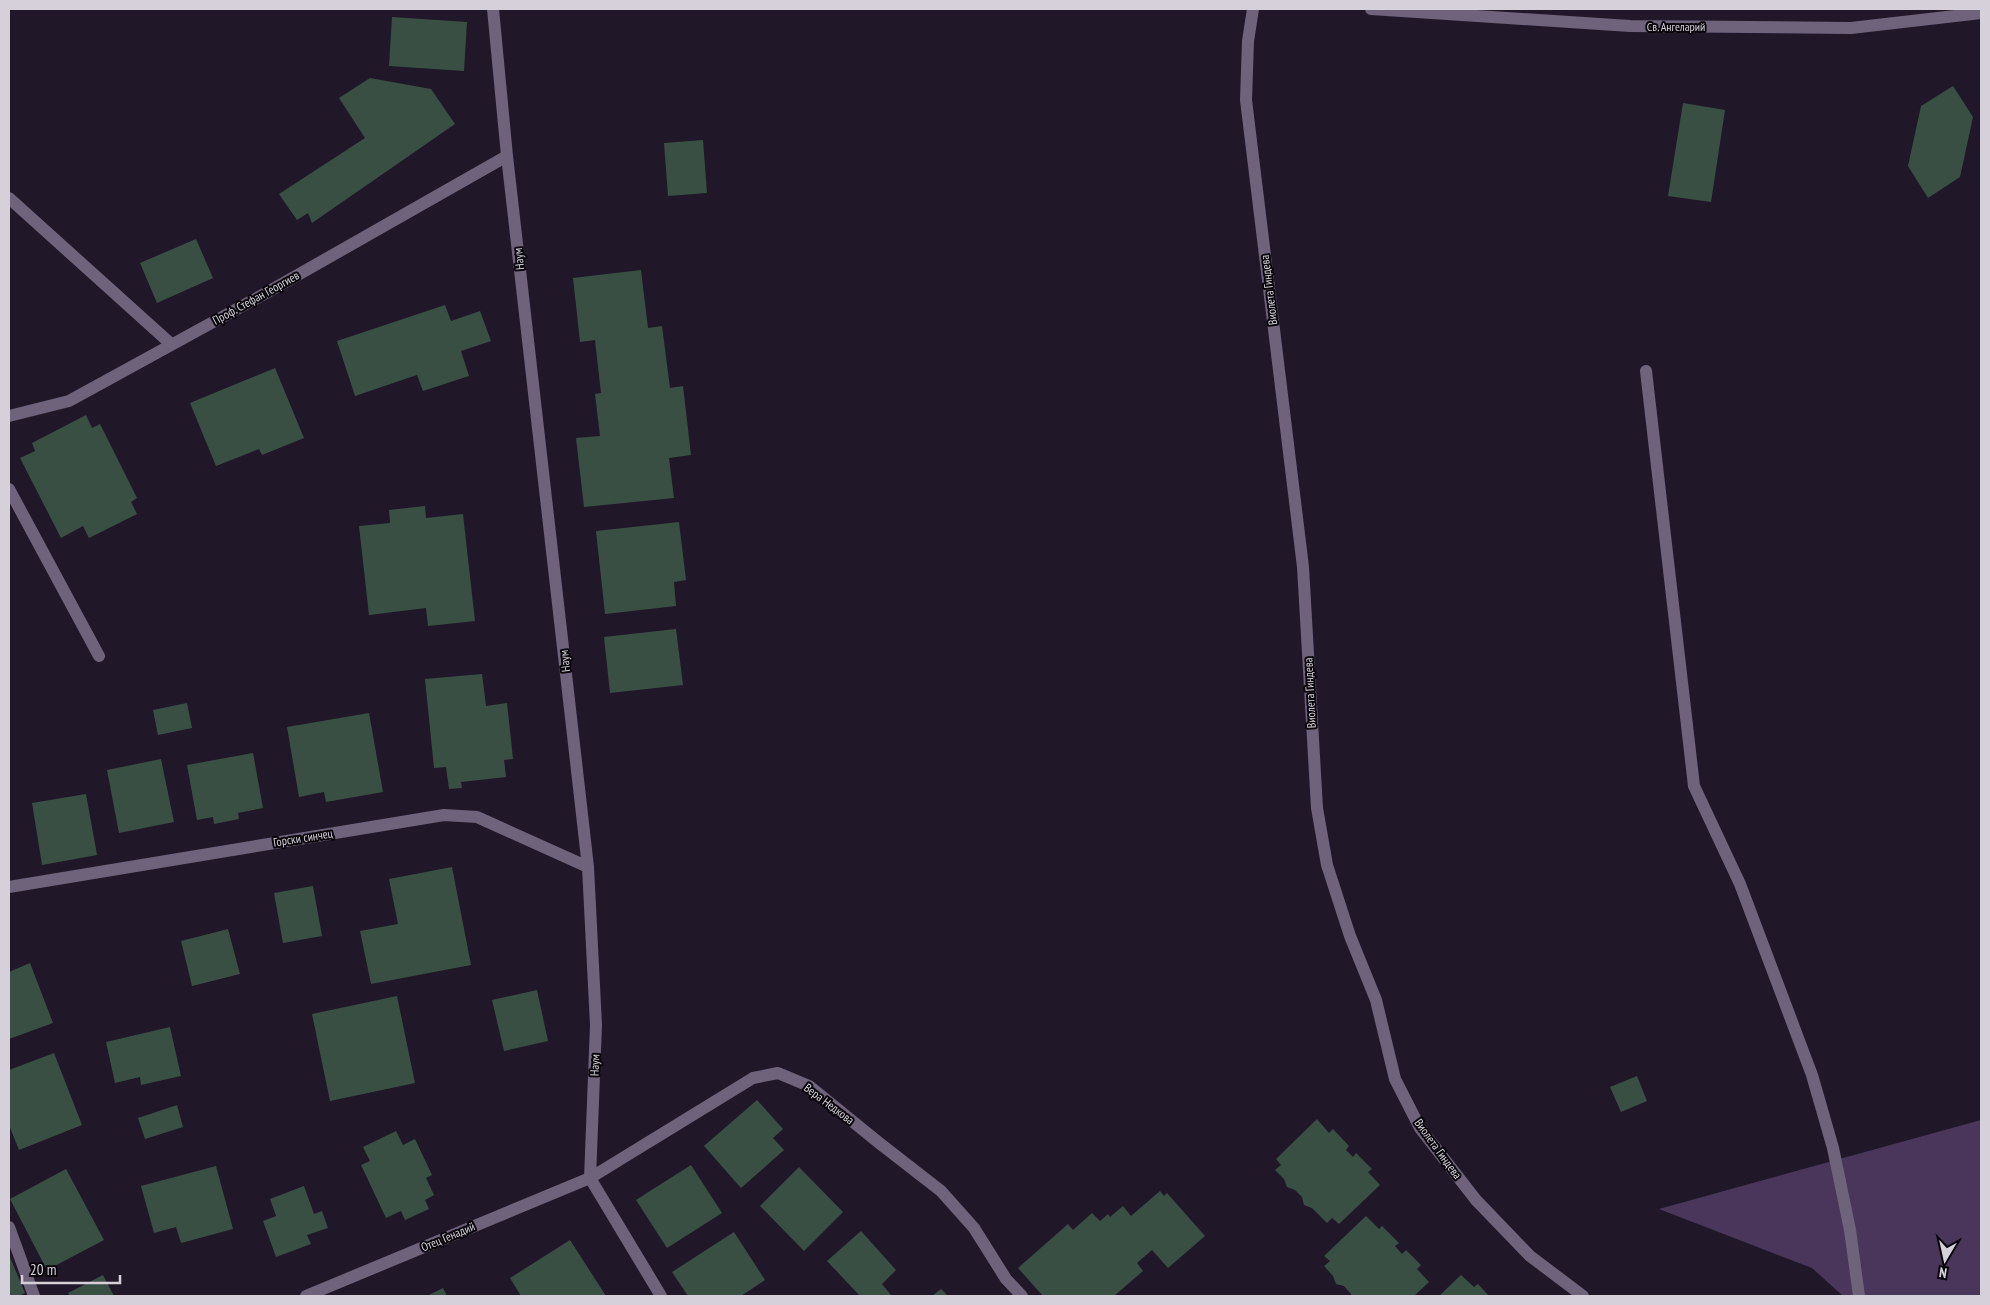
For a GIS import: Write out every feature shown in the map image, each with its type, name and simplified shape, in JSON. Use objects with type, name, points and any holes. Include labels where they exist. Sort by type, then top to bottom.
[{"type":"street","name":"Наум","points":[[493,9],[507,156],[588,868],[596,1025],[590,1178]]},
{"type":"street","name":"Виолета Гиндева","points":[[1252,9],[1248,41],[1246,100],[1303,567],[1317,808],[1327,865],[1350,936],[1376,1000],[1395,1079],[1420,1128],[1476,1200],[1530,1256],[1583,1296]]},
{"type":"street","name":"Св. Ангеларий","points":[[1371,9],[1630,26],[1803,28],[1851,28],[1981,13]]},
{"type":"street","name":"Проф. Стефан Георгиев","points":[[9,416],[69,401],[266,293],[507,156]]},
{"type":"street","points":[[9,198],[171,344]]},
{"type":"street","points":[[1646,371],[1694,786],[1740,884],[1812,1075],[1835,1157],[1850,1230],[1859,1296]]},
{"type":"street","points":[[9,489],[99,656]]},
{"type":"street","name":"Горски синчец","points":[[9,887],[444,815],[477,816],[588,868]]},
{"type":"street","name":"Вера Недкова","points":[[590,1178],[753,1078],[778,1073],[810,1086],[878,1142],[941,1190],[974,1228],[1006,1280],[1022,1296]]},
{"type":"street","points":[[590,1178],[662,1296]]},
{"type":"street","name":"Отец Генадий","points":[[306,1296],[590,1178]]},
{"type":"street","points":[[9,1226],[34,1296]]},
{"type":"shaded area","points":[[1981,1120],[1981,1296],[1843,1296],[1812,1268],[1659,1209]]},
{"type":"building","points":[[392,17],[467,22],[464,71],[389,66]]},
{"type":"building","points":[[370,78],[431,89],[455,124],[312,223],[308,213],[297,220],[279,194],[365,138],[339,98]]},
{"type":"building","points":[[1953,86],[1973,117],[1960,177],[1928,198],[1908,166],[1921,106]]},
{"type":"building","points":[[1683,103],[1725,110],[1711,202],[1668,196]]},
{"type":"building","points":[[703,140],[707,193],[668,196],[664,143]]},
{"type":"building","points":[[196,239],[213,278],[157,303],[140,263]]},
{"type":"building","points":[[641,270],[648,328],[662,326],[670,388],[683,386],[691,455],[669,458],[674,498],[584,507],[576,438],[600,436],[595,394],[601,393],[595,340],[580,342],[573,278]]},
{"type":"building","points":[[445,305],[451,321],[480,311],[491,341],[461,351],[469,376],[423,391],[417,375],[355,396],[337,341]]},
{"type":"building","points":[[275,368],[304,438],[262,455],[259,449],[216,466],[190,403]]},
{"type":"building","points":[[86,415],[92,428],[100,424],[137,498],[131,502],[137,514],[89,538],[83,526],[61,538],[20,458],[35,451],[32,443]]},
{"type":"building","points":[[425,506],[426,518],[463,514],[475,621],[428,626],[426,608],[369,615],[359,526],[390,523],[389,510]]},
{"type":"building","points":[[679,522],[686,580],[674,582],[676,606],[605,614],[596,531]]},
{"type":"building","points":[[676,629],[683,685],[610,693],[604,637]]},
{"type":"building","points":[[482,674],[486,706],[507,703],[513,759],[504,760],[506,777],[461,782],[462,788],[449,789],[446,767],[434,768],[425,679]]},
{"type":"building","points":[[187,703],[192,728],[158,735],[153,710]]},
{"type":"building","points":[[369,713],[383,792],[326,802],[324,792],[299,797],[287,727]]},
{"type":"building","points":[[253,753],[263,808],[238,813],[239,819],[214,824],[213,817],[197,820],[187,765]]},
{"type":"building","points":[[161,759],[174,822],[119,833],[107,770]]},
{"type":"building","points":[[86,794],[97,855],[42,865],[32,803]]},
{"type":"building","points":[[452,867],[471,965],[371,984],[360,931],[398,924],[389,879]]},
{"type":"building","points":[[313,886],[322,936],[283,943],[274,893]]},
{"type":"building","points":[[228,929],[240,974],[192,986],[181,941]]},
{"type":"building","points":[[30,963],[53,1023],[9,1039],[9,972]]},
{"type":"building","points":[[537,990],[548,1041],[504,1051],[492,1000]]},
{"type":"building","points":[[397,996],[415,1083],[330,1101],[312,1014]]},
{"type":"building","points":[[170,1027],[181,1076],[141,1085],[140,1077],[115,1083],[106,1042]]},
{"type":"building","points":[[54,1053],[82,1125],[19,1150],[9,1125],[9,1070]]},
{"type":"building","points":[[1637,1076],[1647,1101],[1621,1112],[1610,1087]]},
{"type":"building","points":[[757,1100],[783,1129],[773,1138],[784,1150],[741,1188],[704,1146]]},
{"type":"building","points":[[177,1105],[183,1127],[145,1139],[138,1118]]},
{"type":"building","points":[[1317,1119],[1329,1133],[1333,1129],[1349,1146],[1346,1150],[1353,1157],[1356,1153],[1372,1169],[1368,1172],[1380,1185],[1339,1224],[1332,1218],[1327,1223],[1312,1208],[1304,1205],[1302,1197],[1295,1190],[1287,1187],[1284,1179],[1275,1170],[1281,1165],[1276,1159]]},
{"type":"building","points":[[396,1131],[403,1145],[415,1139],[432,1175],[426,1178],[434,1195],[425,1200],[429,1209],[405,1220],[401,1211],[386,1218],[361,1165],[370,1161],[363,1147]]},
{"type":"building","points":[[691,1165],[722,1213],[667,1248],[636,1200]]},
{"type":"building","points":[[216,1166],[233,1229],[181,1243],[176,1227],[154,1233],[141,1186]]},
{"type":"building","points":[[799,1167],[843,1212],[804,1251],[760,1206]]},
{"type":"building","points":[[66,1169],[104,1240],[47,1270],[10,1199]]},
{"type":"building","points":[[304,1186],[314,1214],[322,1211],[328,1228],[307,1235],[311,1244],[276,1257],[263,1221],[276,1216],[270,1199]]},
{"type":"building","points":[[1160,1191],[1164,1196],[1167,1193],[1205,1236],[1168,1268],[1152,1250],[1137,1263],[1143,1271],[1114,1296],[1043,1296],[1018,1268],[1068,1224],[1073,1230],[1092,1213],[1100,1221],[1108,1214],[1110,1217],[1123,1206],[1131,1216]]},
{"type":"building","points":[[1366,1216],[1379,1229],[1382,1226],[1399,1243],[1395,1246],[1402,1254],[1406,1250],[1421,1265],[1417,1269],[1429,1282],[1414,1296],[1351,1296],[1344,1286],[1336,1284],[1333,1276],[1324,1266],[1330,1261],[1324,1256]]},
{"type":"building","points":[[861,1231],[896,1270],[882,1284],[890,1296],[860,1296],[827,1261]]},
{"type":"building","points":[[734,1232],[765,1280],[741,1296],[688,1296],[672,1272]]},
{"type":"building","points":[[570,1240],[606,1296],[521,1296],[510,1278]]},
{"type":"building","points":[[9,1255],[25,1293],[19,1296],[9,1296]]},
{"type":"building","points":[[103,1275],[114,1296],[70,1296],[68,1293]]},
{"type":"building","points":[[1461,1275],[1474,1287],[1478,1284],[1489,1296],[1439,1296]]},
{"type":"building","points":[[443,1288],[447,1296],[427,1296]]},
{"type":"building","points":[[941,1289],[948,1296],[932,1296]]}]
